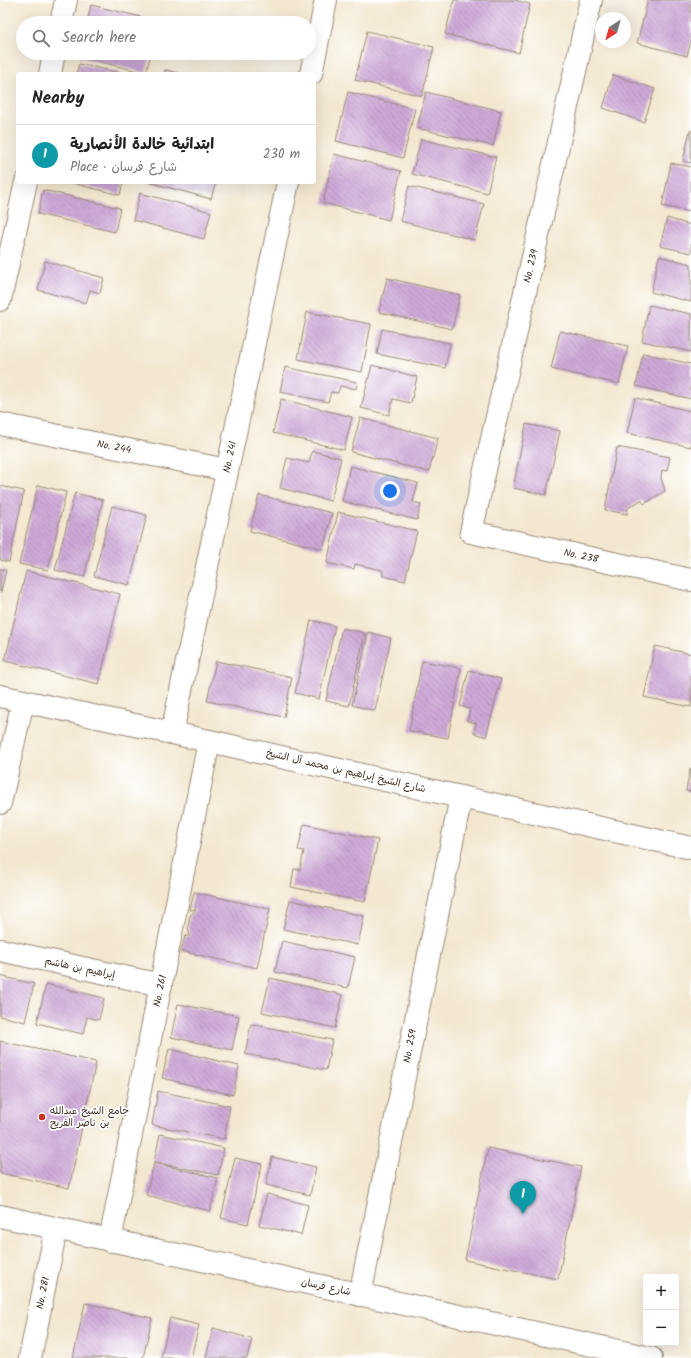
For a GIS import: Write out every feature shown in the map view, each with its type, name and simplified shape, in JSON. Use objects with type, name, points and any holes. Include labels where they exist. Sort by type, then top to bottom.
[{"type":"street","points":[[63,16],[66,0]]},
{"type":"street","points":[[316,49],[326,0]]},
{"type":"street","name":"No. 239","points":[[471,532],[591,0]]},
{"type":"street","points":[[50,72],[53,60]]},
{"type":"street","points":[[311,72],[314,60]]},
{"type":"street","points":[[0,300],[26,184]]},
{"type":"street","name":"No. 241","points":[[172,733],[288,184]]},
{"type":"street","name":"No. 244","points":[[0,424],[227,470]]},
{"type":"street","name":"No. 238","points":[[471,532],[691,580]]},
{"type":"street","name":"شارع الشيخ إبراهيم بن محمد آل الشيخ","points":[[0,696],[691,848]]},
{"type":"street","points":[[0,803],[23,701]]},
{"type":"street","name":"No. 261","points":[[110,1240],[210,741]]},
{"type":"street","name":"No. 259","points":[[360,1295],[461,797]]},
{"type":"street","name":"إبراهيم بن هاشم","points":[[0,950],[161,985]]},
{"type":"street","name":"شارع فرسان","points":[[0,1216],[651,1358]]},
{"type":"street","name":"No. 281","points":[[30,1358],[56,1228]]},
{"type":"building","points":[[454,0],[515,0],[530,4],[519,53],[445,34]]},
{"type":"building","points":[[648,0],[691,0],[691,41],[687,56],[637,43]]},
{"type":"building","points":[[91,5],[137,16],[89,16]]},
{"type":"building","points":[[367,31],[434,47],[422,96],[355,80]]},
{"type":"building","points":[[92,60],[149,60],[146,72]]},
{"type":"building","points":[[79,64],[116,72],[77,72]]},
{"type":"building","points":[[613,75],[655,89],[644,122],[603,108]]},
{"type":"building","points":[[348,92],[415,109],[403,158],[336,141]]},
{"type":"building","points":[[426,92],[501,111],[493,146],[417,128]]},
{"type":"building","points":[[691,130],[691,163],[683,161]]},
{"type":"building","points":[[421,139],[496,157],[487,193],[412,174]]},
{"type":"building","points":[[334,154],[401,171],[389,220],[323,203]]},
{"type":"building","points":[[671,163],[691,167],[691,212],[662,206]]},
{"type":"building","points":[[76,184],[123,184],[120,195]]},
{"type":"building","points":[[155,184],[215,184],[211,199]]},
{"type":"building","points":[[409,186],[484,204],[475,240],[400,221]]},
{"type":"building","points":[[43,190],[120,208],[115,232],[38,214]]},
{"type":"building","points":[[140,193],[211,212],[204,239],[133,220]]},
{"type":"building","points":[[667,218],[691,225],[691,253],[660,246]]},
{"type":"building","points":[[659,256],[691,264],[691,302],[651,292]]},
{"type":"building","points":[[45,261],[104,278],[100,293],[90,290],[86,303],[38,290]]},
{"type":"building","points":[[387,278],[460,295],[452,329],[379,312]]},
{"type":"building","points":[[649,305],[691,314],[691,352],[642,341]]},
{"type":"building","points":[[307,312],[371,324],[362,372],[298,359]]},
{"type":"building","points":[[382,329],[450,343],[445,368],[377,354]]},
{"type":"building","points":[[560,331],[628,346],[619,384],[551,369]]},
{"type":"building","points":[[643,353],[691,364],[691,399],[636,386]]},
{"type":"building","points":[[372,365],[417,377],[411,403],[393,399],[389,415],[361,408]]},
{"type":"building","points":[[285,367],[357,382],[356,389],[340,386],[338,393],[331,392],[328,402],[280,392]]},
{"type":"building","points":[[635,398],[691,411],[691,447],[627,433]]},
{"type":"building","points":[[281,399],[352,417],[344,450],[273,433]]},
{"type":"building","points":[[360,418],[438,438],[429,472],[351,452]]},
{"type":"building","points":[[526,424],[560,431],[546,495],[513,488]]},
{"type":"building","points":[[617,447],[670,457],[667,471],[662,470],[661,478],[665,491],[644,504],[641,500],[628,508],[627,514],[605,510]]},
{"type":"building","points":[[312,451],[341,458],[331,501],[280,488],[287,458],[309,463]]},
{"type":"building","points":[[350,466],[418,483],[413,502],[421,504],[417,520],[342,501]]},
{"type":"building","points":[[38,485],[66,492],[48,570],[19,564]]},
{"type":"building","points":[[0,486],[24,491],[9,562],[0,560]]},
{"type":"building","points":[[75,493],[103,500],[84,577],[55,570]]},
{"type":"building","points":[[259,495],[332,513],[323,549],[250,531]]},
{"type":"building","points":[[112,506],[147,515],[129,585],[94,576]]},
{"type":"building","points":[[338,512],[417,531],[405,581],[383,576],[382,570],[355,564],[354,569],[327,563]]},
{"type":"building","points":[[0,569],[6,570],[1,592],[0,592]]},
{"type":"building","points":[[26,571],[120,594],[99,684],[5,661]]},
{"type":"building","points":[[311,620],[335,626],[319,699],[295,693]]},
{"type":"building","points":[[342,628],[365,633],[349,706],[326,701]]},
{"type":"building","points":[[368,632],[391,638],[375,711],[352,705]]},
{"type":"building","points":[[655,646],[691,654],[691,707],[644,697]]},
{"type":"building","points":[[216,661],[292,677],[284,717],[207,701]]},
{"type":"building","points":[[422,661],[461,668],[448,738],[409,731]]},
{"type":"building","points":[[469,670],[501,679],[486,737],[474,733],[476,723],[467,721],[470,709],[460,706]]},
{"type":"building","points":[[691,769],[691,792],[686,791]]},
{"type":"building","points":[[304,824],[378,840],[365,902],[291,887],[294,869],[300,870],[304,851],[298,850]]},
{"type":"building","points":[[194,892],[270,909],[257,968],[181,951],[185,937],[190,936],[188,927],[190,916],[196,909],[190,910]]},
{"type":"building","points":[[290,900],[364,916],[358,945],[283,929]]},
{"type":"building","points":[[282,941],[355,957],[348,988],[275,972]]},
{"type":"building","points":[[0,976],[34,984],[25,1022],[0,1016]]},
{"type":"building","points":[[270,978],[343,995],[335,1028],[262,1012]]},
{"type":"building","points":[[46,984],[104,998],[99,1020],[87,1017],[83,1034],[37,1023]]},
{"type":"building","points":[[178,1004],[239,1016],[232,1050],[171,1037]]},
{"type":"building","points":[[251,1024],[332,1040],[326,1070],[245,1054]]},
{"type":"building","name":"جامع الشيخ عبدالله بن ناصر الفريح","points":[[0,1041],[96,1062],[69,1188],[0,1173]]},
{"type":"building","points":[[169,1049],[239,1066],[233,1095],[162,1078]]},
{"type":"building","points":[[158,1091],[230,1106],[224,1139],[152,1125]]},
{"type":"building","points":[[160,1134],[224,1148],[218,1175],[154,1162]]},
{"type":"building","points":[[488,1148],[581,1167],[558,1279],[465,1260]]},
{"type":"building","points":[[272,1157],[316,1167],[310,1195],[266,1185]]},
{"type":"building","points":[[235,1158],[262,1164],[248,1224],[221,1218]]},
{"type":"building","points":[[154,1163],[218,1178],[210,1211],[146,1195]]},
{"type":"building","points":[[267,1194],[308,1205],[301,1235],[259,1225]]},
{"type":"building","points":[[85,1303],[152,1318],[143,1358],[73,1358]]},
{"type":"building","points":[[170,1318],[199,1325],[191,1358],[161,1358]]},
{"type":"building","points":[[213,1328],[252,1339],[247,1358],[206,1358]]},
{"type":"place","name":"جامع الشيخ عبدالله بن ناصر الفريح","points":[[42,1117]]},
{"type":"place","name":"ابتدائية خالدة الأنصارية","points":[[523,1214]]}]
